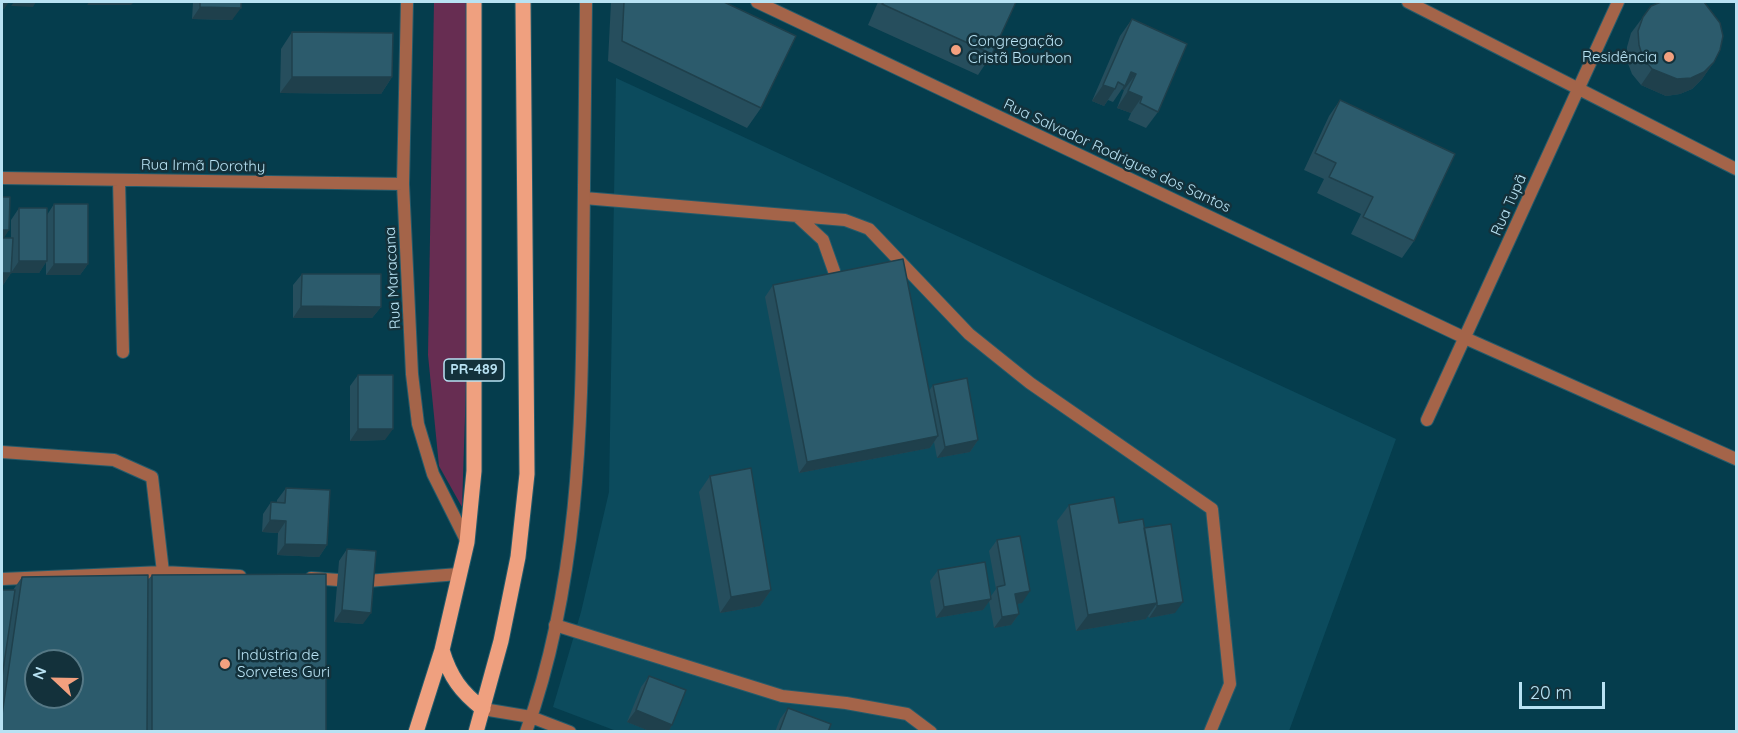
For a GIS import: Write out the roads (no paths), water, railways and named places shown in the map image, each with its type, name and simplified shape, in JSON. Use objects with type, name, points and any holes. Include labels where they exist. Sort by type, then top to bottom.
[{"type":"main road","name":"PR-489","points":[[416,732],[442,650],[467,542],[474,471],[474,2]]},
{"type":"main road","name":"PR-489","points":[[476,732],[501,641],[518,557],[527,474],[523,2]]},
{"type":"main road","points":[[442,650],[449,674],[459,687],[483,709]]},
{"type":"street","name":"Rua Maracana","points":[[407,2],[403,184],[412,374],[418,424],[433,474],[467,542]]},
{"type":"street","points":[[526,732],[555,625],[568,560],[577,480],[582,387],[586,2]]},
{"type":"street","name":"Rua Salvador Rodrigues dos Santos","points":[[757,2],[1465,338],[1737,459]]},
{"type":"street","points":[[1408,2],[1737,169]]},
{"type":"street","name":"Rua Tupã","points":[[1428,420],[1618,2]]},
{"type":"street","name":"Rua Irmã Dorothy","points":[[2,178],[403,184]]},
{"type":"street","points":[[119,180],[123,352]]},
{"type":"street","points":[[584,198],[845,220],[869,230],[969,334],[1021,376],[1212,509],[1230,684],[1209,732]]},
{"type":"street","points":[[797,216],[823,240],[834,271]]},
{"type":"street","points":[[2,452],[114,460],[153,477],[163,572]]},
{"type":"street","points":[[2,579],[163,572],[256,576]]},
{"type":"street","points":[[367,580],[459,574]]},
{"type":"street","points":[[303,578],[338,580]]},
{"type":"street","points":[[555,625],[782,696],[846,703],[907,714],[931,732]]},
{"type":"street","points":[[483,709],[531,717],[570,732]]},
{"type":"place","name":"Congregação Cristã Bourbon","points":[[956,50]]},
{"type":"place","name":"Residência","points":[[1669,57]]},
{"type":"place","name":"Indústria de Sorvetes Guri","points":[[225,664]]}]
